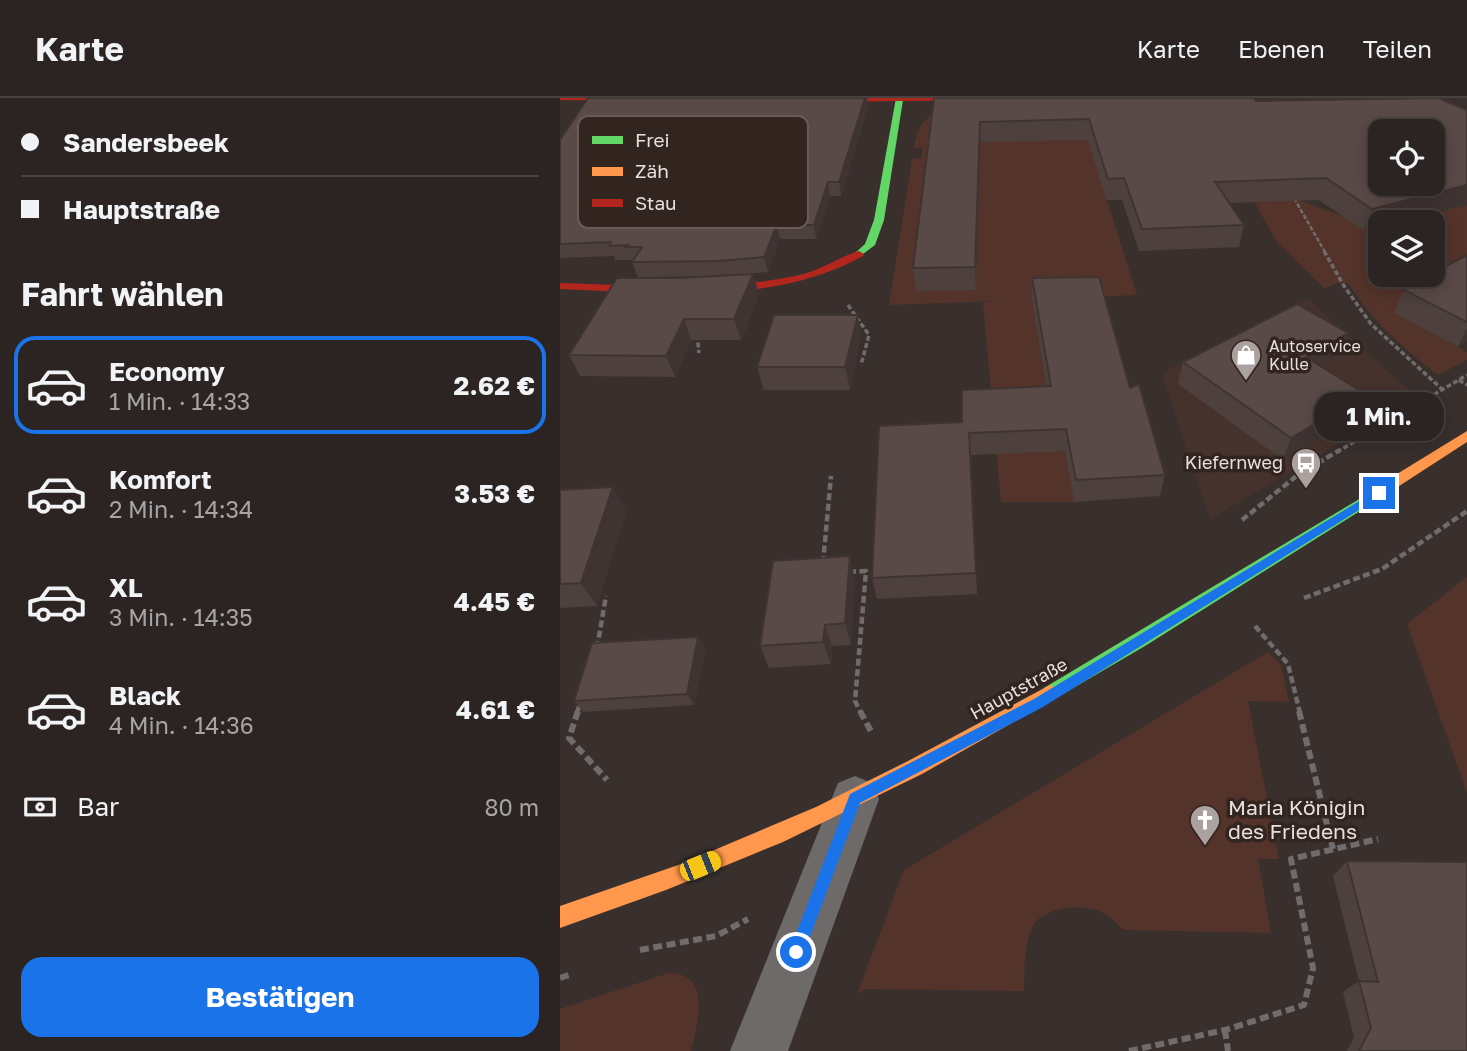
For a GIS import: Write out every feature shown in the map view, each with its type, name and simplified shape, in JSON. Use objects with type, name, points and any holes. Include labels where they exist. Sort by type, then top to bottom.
[{"type":"street","points":[[560,98],[660,99]]},
{"type":"street","points":[[797,99],[984,98]]},
{"type":"street","points":[[560,286],[732,286],[804,276],[845,263],[860,255],[874,237],[899,100]]},
{"type":"street","name":"Hauptstraße","points":[[560,917],[626,896],[855,799],[1038,703],[1280,556],[1467,436]]},
{"type":"street","points":[[759,1051],[855,799]]},
{"type":"path","points":[[1290,189],[1344,286],[1371,324],[1444,391]]},
{"type":"path","points":[[845,263],[844,300],[869,335],[861,365]]},
{"type":"path","points":[[1240,521],[1299,474],[1444,391],[1467,375]]},
{"type":"path","points":[[1459,380],[1467,385]]},
{"type":"path","points":[[822,572],[831,476]]},
{"type":"path","points":[[844,572],[866,571],[855,701],[873,735]]},
{"type":"path","points":[[593,660],[606,596]]},
{"type":"path","points":[[1252,623],[1288,664],[1333,849]]},
{"type":"path","points":[[581,699],[569,738],[607,780]]},
{"type":"path","points":[[862,741],[884,729]]},
{"type":"path","points":[[1129,1051],[1225,1030],[1304,1005],[1313,968],[1291,859],[1378,839]]},
{"type":"path","points":[[1225,1030],[1228,1051]]},
{"type":"shaded area","points":[[1118,103],[1120,109],[1095,110],[1101,129],[1254,125],[1258,137],[1239,137],[1242,144],[1262,144],[1281,174],[1290,197],[1342,216],[1364,231],[1368,230],[1368,287],[1441,287],[1395,313],[1467,352],[1467,360],[1438,375],[1389,333],[1348,283],[1336,283],[1325,289],[1276,241],[1227,152],[1155,155],[1165,180],[1127,181],[1124,174],[1099,175],[1137,295],[1068,298],[1073,336],[1038,338],[1052,422],[1060,421],[1074,502],[1001,502],[983,302],[998,301],[889,305],[912,159],[921,158],[923,148],[914,148],[918,133],[927,119],[946,110]]},
{"type":"shaded area","points":[[1467,192],[1467,272],[1445,285],[1445,210],[1436,210],[1416,196],[1434,196],[1439,199]]},
{"type":"shaded area","points":[[1308,299],[1417,398],[1210,519],[1162,373]]},
{"type":"shaded area","points":[[1467,577],[1467,793],[1407,624]]},
{"type":"shaded area","points":[[1268,652],[1281,665],[1289,702],[1248,701],[1279,859],[1258,859],[1271,933],[1124,930],[1110,917],[1097,910],[1060,909],[1044,915],[1033,926],[1026,949],[1024,991],[866,989],[857,994],[904,870]]},
{"type":"shaded area","points":[[669,973],[683,975],[697,990],[697,1027],[691,1051],[560,1051],[560,1009]]},
{"type":"building","points":[[588,98],[865,98],[839,182],[828,182],[814,225],[808,225],[808,116],[578,116],[578,228],[776,228],[764,257],[718,261],[632,262],[642,247],[609,246],[611,242],[560,244],[560,140]]},
{"type":"building","points":[[934,98],[1254,98],[1256,101],[1438,98],[1467,110],[1467,185],[1445,191],[1445,119],[1368,119],[1368,196],[1423,196],[1372,209],[1326,178],[1215,182],[1244,225],[1142,229],[1124,178],[1108,179],[1089,119],[980,122],[975,267],[913,268]]},
{"type":"building","points":[[1467,255],[1467,322],[1404,290],[1409,287],[1445,287],[1445,267]]},
{"type":"building","points":[[753,274],[734,319],[684,319],[666,356],[569,355],[617,278]]},
{"type":"building","points":[[1099,277],[1130,388],[1139,384],[1165,475],[1076,480],[1066,429],[969,433],[976,573],[872,578],[879,426],[962,422],[962,390],[1051,386],[1032,278]]},
{"type":"building","points":[[1297,304],[1348,333],[1306,357],[1365,394],[1291,438],[1183,362]]},
{"type":"building","points":[[774,315],[858,315],[845,367],[757,367]]},
{"type":"building","points":[[613,487],[581,583],[560,584],[560,490]]},
{"type":"building","points":[[850,556],[845,623],[825,625],[823,642],[760,646],[773,561]]},
{"type":"building","points":[[698,637],[687,694],[574,701],[592,643]]},
{"type":"building","points":[[1347,861],[1467,862],[1467,1051],[1359,1051],[1371,1028],[1359,981],[1378,982]]},
{"type":"traffic: fast","points":[[859,254],[870,245],[879,220],[899,100]]},
{"type":"traffic: fast","points":[[1050,693],[1371,497]]},
{"type":"traffic: slow","points":[[1371,497],[1467,436]]},
{"type":"traffic: slow","points":[[560,917],[681,874],[776,835],[915,768],[1050,693]]},
{"type":"traffic: jam","points":[[560,98],[638,99]]},
{"type":"traffic: jam","points":[[814,100],[984,98]]},
{"type":"traffic: jam","points":[[560,286],[672,289],[758,285],[797,279],[832,269],[859,254]]},
{"type":"place","name":"Autoservice Kulle","points":[[1246,382]]},
{"type":"place","name":"Kiefernweg","points":[[1306,490]]},
{"type":"place","name":"Maria Königin des Friedens","points":[[1205,847]]},
{"type":"route","points":[[796,952],[855,799],[1038,703],[1379,493]]}]
